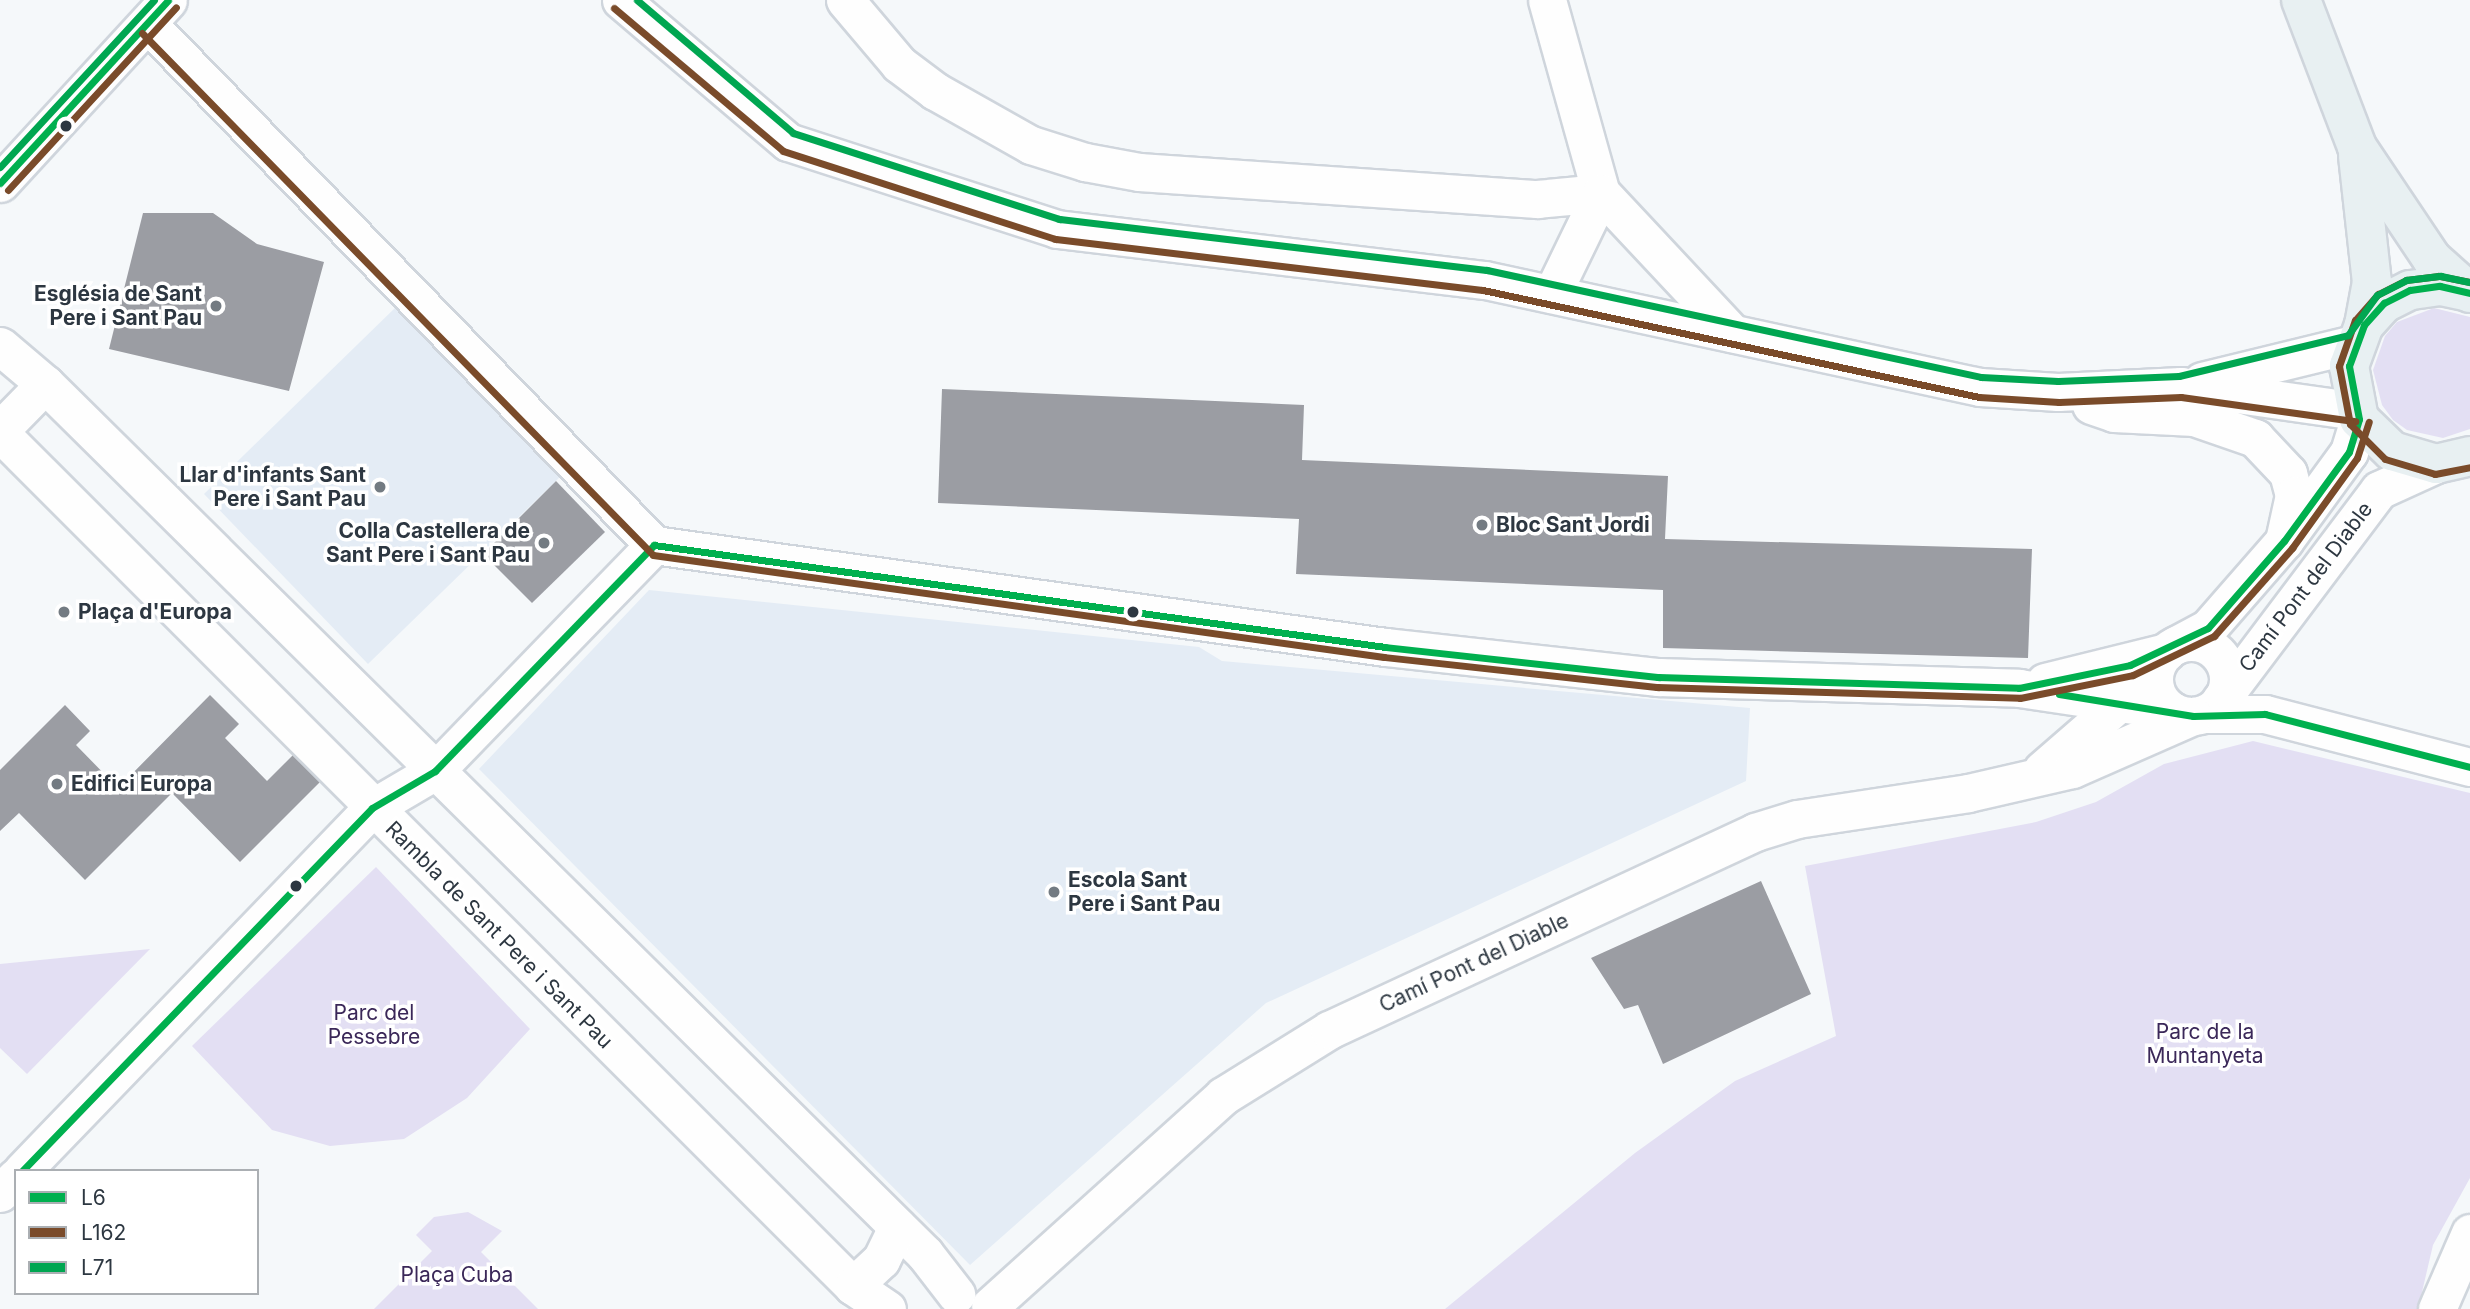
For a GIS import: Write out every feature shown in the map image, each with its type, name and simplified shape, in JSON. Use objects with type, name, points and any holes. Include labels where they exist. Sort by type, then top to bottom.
[{"type":"main road","points":[[2301,0],[2357,147],[2432,259],[2469,292]]},
{"type":"main road","points":[[2357,147],[2372,282],[2349,389],[2358,415],[2392,451],[2453,460]]},
{"type":"main road","points":[[2359,334],[2385,303],[2410,290],[2440,286],[2469,292]]},
{"type":"street","points":[[621,0],[788,142],[1057,229],[1475,278],[1980,387],[2057,393],[2181,386],[2358,415]]},
{"type":"street","points":[[845,0],[899,64],[935,92],[1031,145],[1085,162],[1139,172],[1547,199],[1601,193]]},
{"type":"street","points":[[1547,0],[1601,193],[1732,333]]},
{"type":"street","points":[[0,183],[159,13],[654,545],[1385,647],[1645,675],[2019,688],[2120,703],[2208,697],[2265,714]]},
{"type":"street","points":[[1552,294],[1601,193]]},
{"type":"street","points":[[2181,386],[2359,334]]},
{"type":"street","points":[[0,346],[45,384],[897,1227],[943,1302],[968,1294],[991,1308]]},
{"type":"street","points":[[0,431],[45,384]]},
{"type":"street","name":"Camí Pont del Diable","points":[[2057,393],[2114,413],[2194,417],[2255,438],[2288,472],[2294,495],[2284,541]]},
{"type":"street","name":"Camí Pont del Diable","points":[[2038,773],[2120,703],[2166,656],[2208,628],[2284,541],[2349,452],[2358,415]]},
{"type":"street","name":"Rambla de Sant Pere i Sant Pau","points":[[0,431],[372,808],[853,1286],[887,1309]]},
{"type":"street","name":"Camí Pont del Diable","points":[[991,1308],[1213,1105],[1296,1047],[1755,832],[1797,819],[1968,793],[2038,773],[2072,769],[2208,697],[2379,490],[2453,460]]},
{"type":"street","points":[[24,1169],[372,808],[435,771],[654,545]]},
{"type":"street","points":[[2019,688],[2130,665],[2207,645],[2208,697]]},
{"type":"street","points":[[2166,656],[2157,694],[2208,697],[2470,767]]},
{"type":"street","points":[[2019,688],[2060,708],[2071,732],[2066,751]]},
{"type":"street","points":[[0,1193],[14,1179]]},
{"type":"street","points":[[853,1286],[881,1260],[897,1227]]},
{"type":"street","points":[[2437,1309],[2470,1233]]},
{"type":"shaded area","name":"Llar d'infants Sant Pere i Sant Pau","points":[[397,306],[561,476],[368,664],[204,494]]},
{"type":"shaded area","name":"Escola Sant Pere i Sant Pau","points":[[649,590],[1199,647],[1222,661],[1750,708],[1746,781],[1266,1003],[970,1265],[479,769]]},
{"type":"green space","points":[[2434,308],[2470,317],[2470,429],[2443,438],[2407,430],[2393,420],[2382,405],[2373,370],[2385,336],[2397,322]]},
{"type":"green space","name":"Parc de la Muntanyeta","points":[[2253,741],[2470,793],[2470,1178],[2433,1245],[2418,1309],[1445,1309],[1635,1153],[1735,1081],[1836,1036],[1805,866],[2036,822],[2096,802],[2164,764]]},
{"type":"green space","name":"Parc del Pessebre","points":[[376,867],[530,1029],[467,1098],[404,1139],[330,1146],[272,1130],[192,1046]]},
{"type":"green space","points":[[150,949],[27,1074],[0,1048],[0,964]]},
{"type":"green space","name":"Plaça Cuba","points":[[468,1212],[502,1231],[481,1252],[538,1309],[374,1309],[432,1251],[416,1235],[434,1217]]},
{"type":"building","name":"Església de Sant Pere i Sant Pau","points":[[143,213],[213,213],[257,244],[324,262],[289,391],[109,349]]},
{"type":"building","points":[[942,389],[1304,405],[1302,460],[1668,476],[1665,539],[2032,549],[2028,658],[1663,648],[1663,590],[1296,574],[1299,519],[938,503]]},
{"type":"building","name":"Colla Castellera de Sant Pere i Sant Pau","points":[[556,481],[605,532],[532,603],[483,554]]},
{"type":"building","name":"Edifici Europa","points":[[210,695],[239,724],[225,738],[267,781],[293,755],[320,782],[240,862],[172,793],[85,880],[19,813],[0,831],[0,770],[65,705],[90,731],[76,745],[118,788]]},
{"type":"building","points":[[1761,881],[1811,994],[1663,1064],[1638,1005],[1624,1009],[1591,958]]},
{"type":"transit line","name":"L71","points":[[0,167],[154,0]]},
{"type":"transit line","name":"L6","points":[[0,183],[168,0]]},
{"type":"transit line","name":"L71","points":[[637,0],[793,133],[1059,219],[1487,270],[1981,377],[2058,381],[2179,376],[2348,335],[2377,295],[2406,280],[2441,276],[2470,282]]},
{"type":"transit line","name":"L162","points":[[8,190],[176,7]]},
{"type":"transit line","name":"L162","points":[[614,8],[783,151],[1055,239],[1483,290],[1979,397],[2059,402],[2181,397],[2355,421]]},
{"type":"transit line","name":"L162","points":[[142,33],[653,555],[1384,657],[1657,687],[2020,698],[2133,675],[2214,636],[2292,548],[2357,458],[2369,422]]},
{"type":"transit line","name":"L162","points":[[2470,282],[2439,276],[2406,280],[2378,294],[2355,320],[2339,366],[2350,424],[2385,459],[2435,474],[2470,467]]},
{"type":"transit line","name":"L6","points":[[654,545],[1385,647],[1658,677],[2019,688],[2130,665],[2208,628],[2284,541],[2349,452],[2359,419],[2349,366],[2364,325],[2384,303],[2410,290],[2440,286],[2470,293]]},
{"type":"transit line","name":"L6","points":[[24,1169],[372,808],[435,771],[654,545]]},
{"type":"transit line","name":"L6","points":[[2059,694],[2193,716],[2265,714],[2470,767]]},
{"type":"place","name":"Església de Sant Pere i Sant Pau","points":[[216,306]]},
{"type":"place","name":"Llar d'infants Sant Pere i Sant Pau","points":[[380,487]]},
{"type":"place","name":"Bloc Sant Jordi","points":[[1482,525]]},
{"type":"place","name":"Colla Castellera de Sant Pere i Sant Pau","points":[[544,543]]},
{"type":"place","name":"Plaça d'Europa","points":[[64,612]]},
{"type":"place","name":"Edifici Europa","points":[[57,784]]},
{"type":"place","name":"Escola Sant Pere i Sant Pau","points":[[1054,892]]}]
